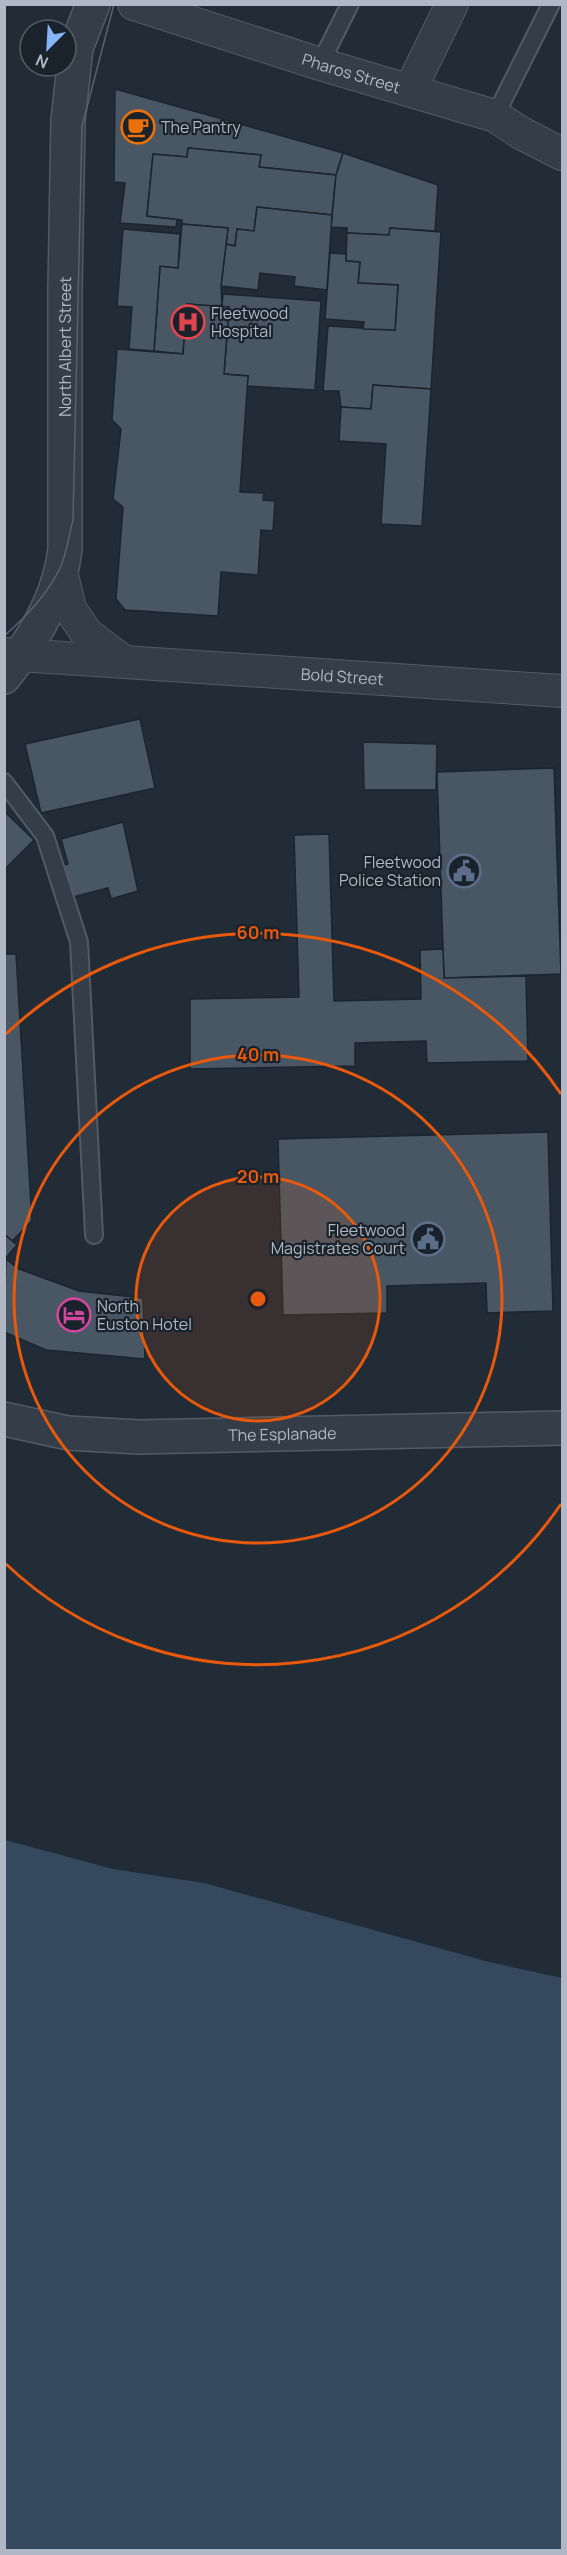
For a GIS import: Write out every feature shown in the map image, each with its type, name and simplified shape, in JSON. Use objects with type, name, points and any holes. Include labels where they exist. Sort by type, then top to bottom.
[{"type":"street","name":"North Albert Street","points":[[10,662],[62,575],[65,549],[64,289],[68,120],[76,48],[93,4]]},
{"type":"street","name":"Pharos Street","points":[[134,4],[320,64],[495,116],[521,133],[562,154]]},
{"type":"street","points":[[410,90],[452,4]]},
{"type":"street","points":[[62,575],[70,609],[81,625],[87,633],[123,661]]},
{"type":"street","name":"Bold Street","points":[[10,662],[123,661],[562,690]]},
{"type":"street","name":"The Esplanade","points":[[4,1419],[68,1433],[139,1437],[562,1428]]},
{"type":"lane","points":[[320,64],[350,4]]},
{"type":"lane","points":[[495,116],[551,4]]},
{"type":"lane","points":[[4,782],[45,836],[79,942],[94,1235]]},
{"type":"water","points":[[5,1840],[113,1869],[204,1883],[489,1962],[562,1978],[562,2550],[5,2550]]},
{"type":"building","points":[[115,89],[343,153],[336,175],[259,167],[261,155],[188,148],[187,157],[153,154],[147,216],[177,219],[176,227],[120,223],[125,183],[114,182]]},
{"type":"building","points":[[188,148],[261,155],[259,167],[336,175],[332,215],[257,207],[254,231],[237,229],[235,246],[226,244],[228,228],[182,224],[182,220],[147,216],[153,154],[187,157]]},
{"type":"building","points":[[343,153],[438,185],[435,231],[390,228],[389,235],[347,233],[347,228],[331,227],[336,175]]},
{"type":"building","points":[[257,207],[332,215],[327,290],[294,286],[295,277],[260,273],[258,290],[221,286],[226,244],[235,246],[237,229],[254,231]]},
{"type":"building","points":[[182,224],[228,228],[221,286],[222,307],[187,304],[183,354],[154,351],[160,266],[178,268]]},
{"type":"building","points":[[390,228],[441,232],[431,389],[373,385],[371,409],[341,407],[339,391],[323,391],[328,326],[395,330],[398,285],[358,283],[360,262],[346,261],[347,233],[389,235]]},
{"type":"building","points":[[123,229],[180,234],[178,268],[160,266],[154,351],[129,349],[132,307],[117,306]]},
{"type":"building","points":[[330,253],[346,254],[346,261],[360,262],[358,283],[398,285],[395,330],[363,329],[364,322],[325,319]]},
{"type":"building","points":[[223,294],[321,301],[315,390],[247,386],[248,376],[224,374],[229,307],[222,307]]},
{"type":"building","name":"Fleetwood Hospital","points":[[187,304],[229,307],[224,374],[248,376],[240,492],[264,493],[263,500],[275,501],[273,531],[261,530],[258,575],[221,572],[218,616],[125,610],[116,599],[123,507],[113,499],[121,429],[112,420],[117,349],[183,354]]},
{"type":"building","points":[[373,385],[431,389],[422,526],[381,524],[386,444],[339,441],[341,407],[371,409]]},
{"type":"building","points":[[140,719],[155,788],[41,813],[25,744]]},
{"type":"building","points":[[363,742],[437,744],[436,790],[364,790]]},
{"type":"building","points":[[554,768],[561,974],[444,978],[437,772]]},
{"type":"building","points":[[4,811],[34,840],[4,870]]},
{"type":"building","points":[[123,822],[138,891],[111,899],[108,888],[73,897],[61,866],[68,864],[61,839]]},
{"type":"building","points":[[329,834],[334,1001],[421,999],[420,950],[443,949],[444,978],[526,976],[528,1061],[427,1063],[426,1041],[355,1043],[355,1066],[190,1069],[190,999],[299,997],[294,835]]},
{"type":"building","points":[[4,954],[16,954],[32,1221],[12,1241],[4,1234]]},
{"type":"building","points":[[548,1132],[553,1311],[487,1313],[486,1283],[387,1286],[387,1313],[283,1315],[278,1139]]},
{"type":"building","points":[[4,1234],[17,1245],[4,1260]]},
{"type":"building","name":"North Euston Hotel","points":[[6,1259],[19,1269],[79,1291],[143,1298],[145,1359],[46,1350],[4,1332]]},
{"type":"tram line","points":[[4,636],[36,604],[56,576],[65,555],[73,520],[82,126],[114,4]]},
{"type":"place","name":"The Pantry","points":[[138,127]]},
{"type":"place","name":"Fleetwood Hospital","points":[[188,322]]},
{"type":"place","name":"Fleetwood Police Station","points":[[464,871]]},
{"type":"place","name":"Fleetwood Magistrates Court","points":[[428,1239]]},
{"type":"place","name":"North Euston Hotel","points":[[74,1315]]}]
